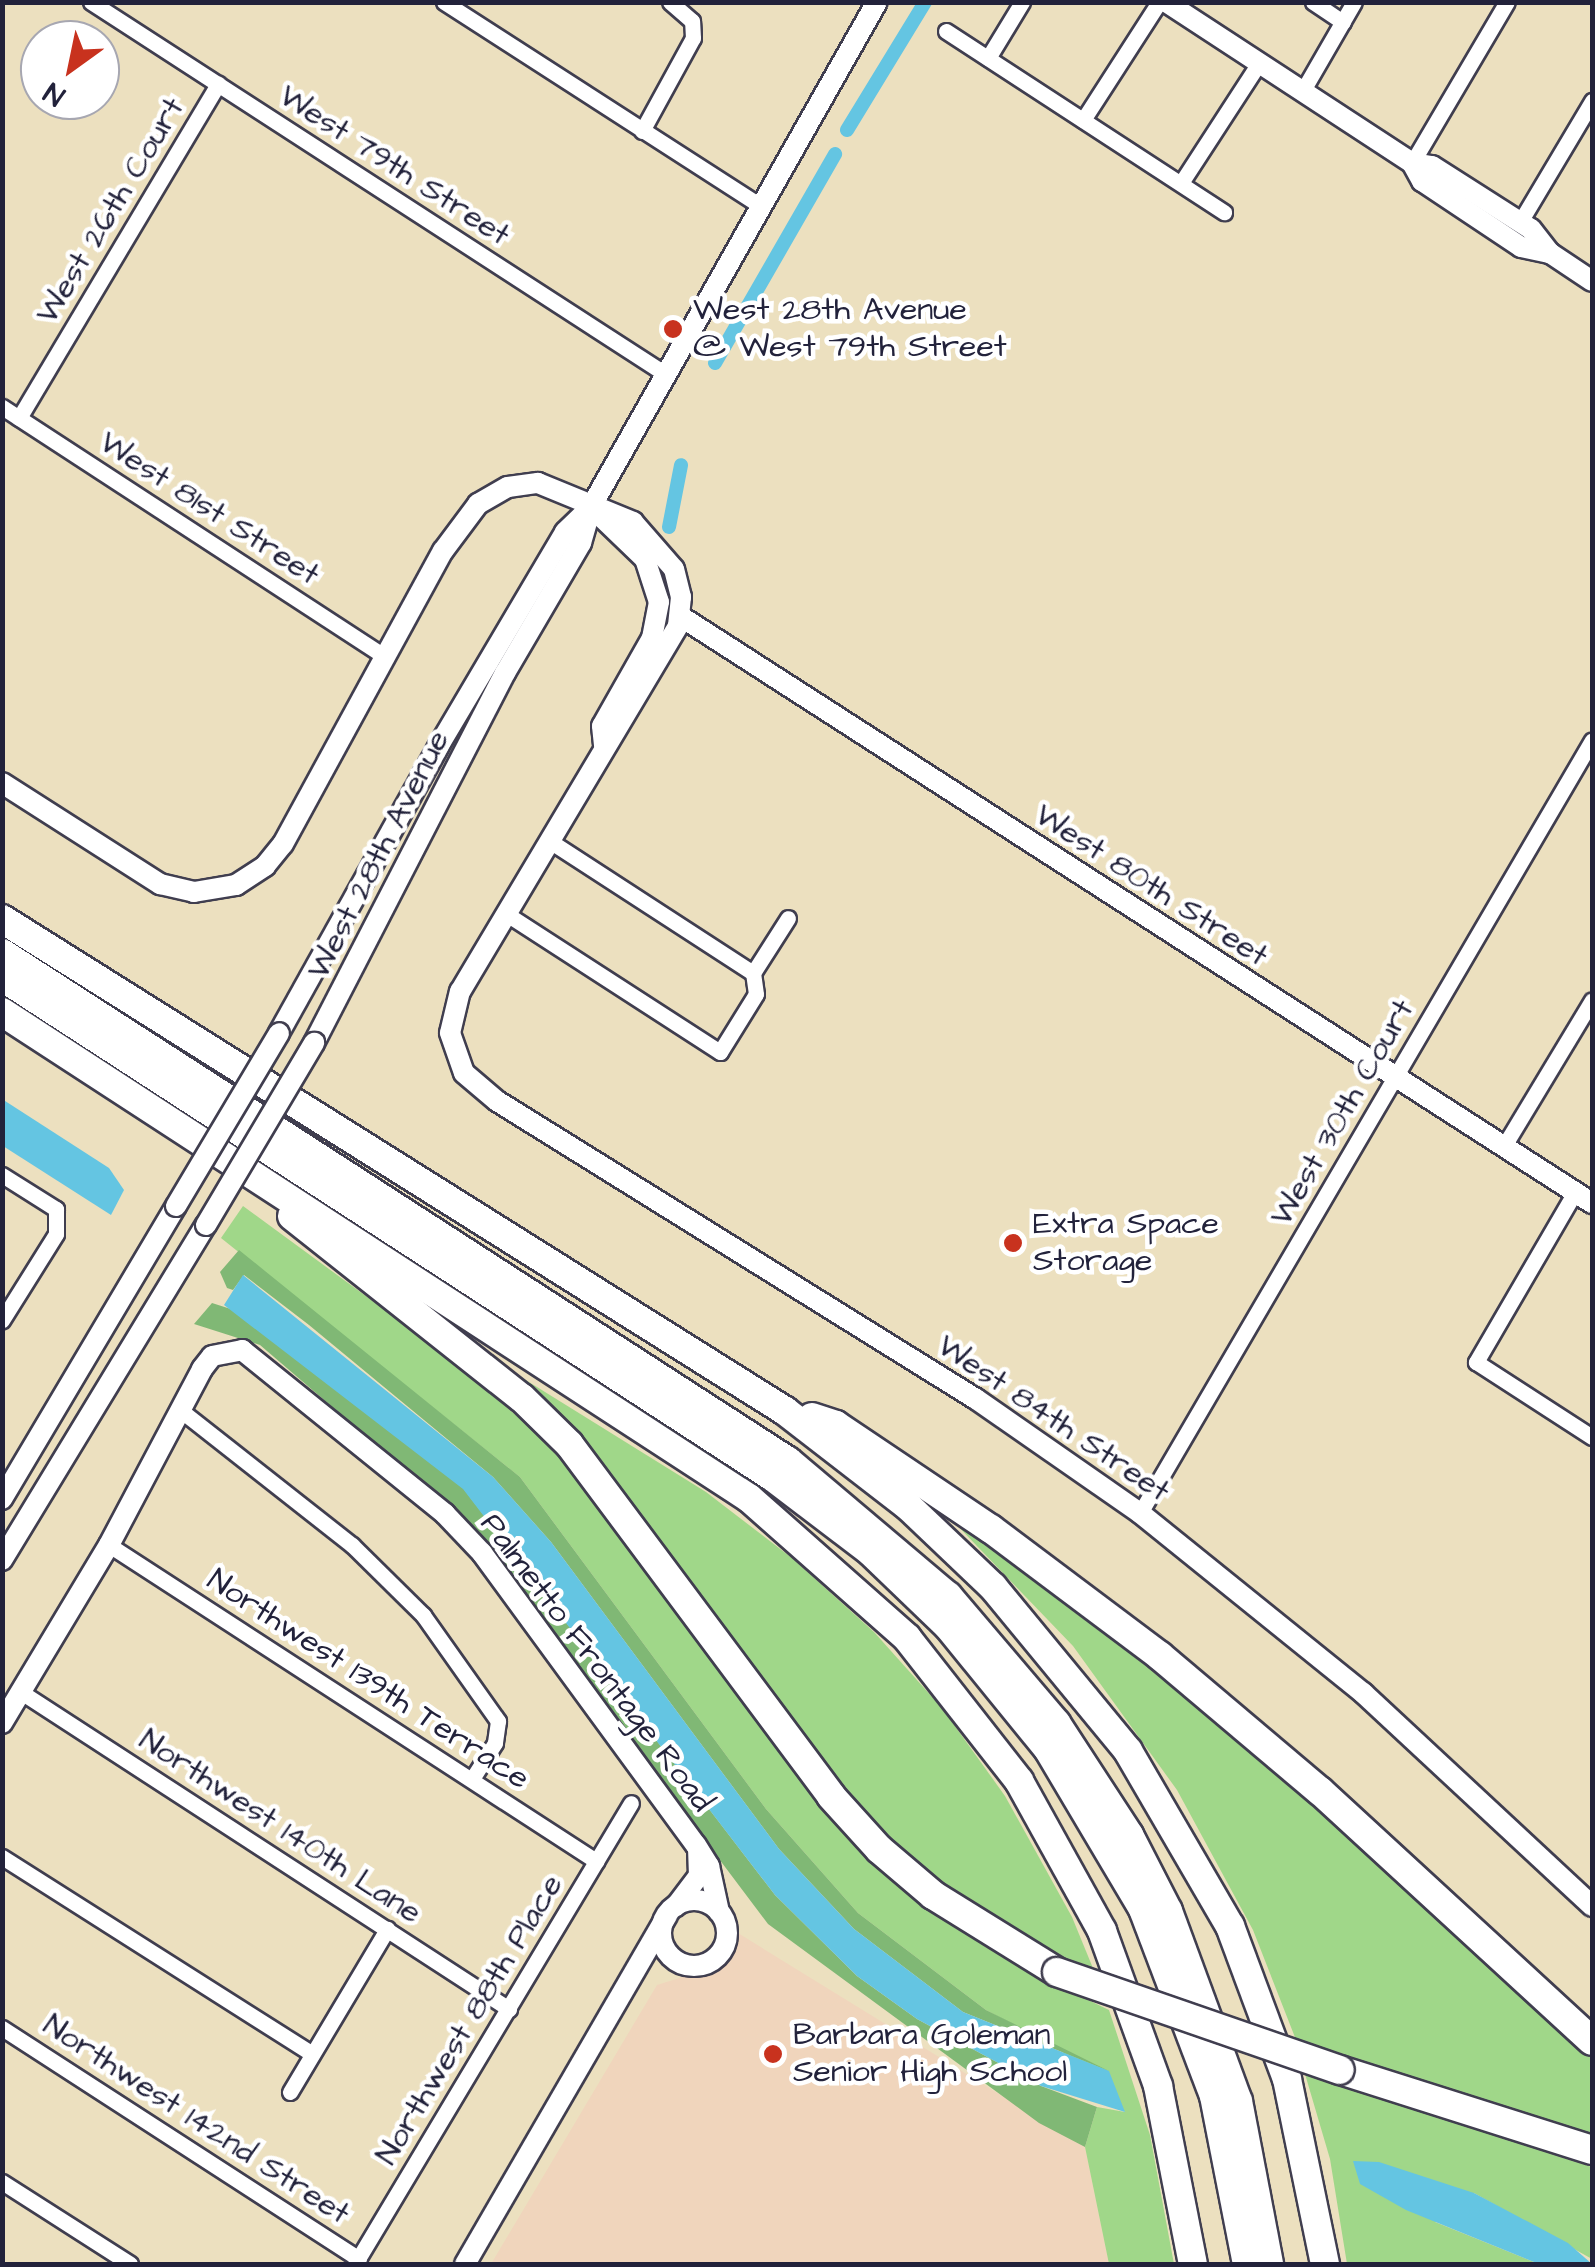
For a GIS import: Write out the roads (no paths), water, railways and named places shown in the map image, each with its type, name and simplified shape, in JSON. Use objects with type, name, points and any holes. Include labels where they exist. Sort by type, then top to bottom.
[{"type":"highway","points":[[2,919],[773,1403],[893,1494],[993,1587],[1080,1688],[1148,1782],[1209,1884],[1260,1998],[1297,2116],[1325,2264]]},
{"type":"highway","points":[[2,953],[788,1461],[948,1596],[1064,1735],[1168,1911],[1238,2101],[1269,2264]]},
{"type":"highway","points":[[2,977],[774,1478],[870,1552],[948,1626],[1048,1749],[1144,1909],[1214,2096],[1247,2264]]},
{"type":"highway","points":[[2,1012],[749,1498],[853,1584],[928,1663],[1020,1781],[1102,1931],[1158,2086],[1193,2264]]},
{"type":"highway","points":[[260,1182],[320,1244],[463,1350],[570,1444],[831,1796],[880,1849],[932,1895],[1057,1972],[1340,2070],[1592,2150]]},
{"type":"highway","points":[[773,1403],[850,1434],[1112,1618],[1307,1779],[1592,2041]]},
{"type":"street","name":"West 79th Street","points":[[91,2],[667,375]]},
{"type":"street","points":[[444,2],[758,204]]},
{"type":"street","points":[[642,131],[692,38],[692,21],[670,2]]},
{"type":"street","name":"West 28th Avenue","points":[[2,1560],[314,1042],[505,673],[581,543],[591,507],[758,204],[877,2]]},
{"type":"street","points":[[988,58],[1022,2]]},
{"type":"street","points":[[1083,120],[1163,2],[1412,162],[1432,166],[1520,222],[1550,253],[1592,281]]},
{"type":"street","points":[[1314,2],[1342,22]]},
{"type":"street","points":[[1302,92],[1354,2]]},
{"type":"street","points":[[1412,162],[1507,2]]},
{"type":"street","points":[[946,31],[1224,212]]},
{"type":"street","points":[[1180,183],[1258,63]]},
{"type":"street","name":"West 26th Court","points":[[20,418],[218,84]]},
{"type":"street","points":[[1520,222],[1592,101]]},
{"type":"street","points":[[1412,162],[1422,181],[1521,247],[1550,253]]},
{"type":"street","name":"West 81st Street","points":[[2,407],[386,657]]},
{"type":"street","points":[[2,783],[149,878],[205,892],[250,878],[277,852],[450,541],[484,498],[538,483],[591,507],[625,517],[656,542],[677,576],[680,616],[654,676],[618,736],[604,746],[505,913],[720,1052],[756,994],[753,973],[788,918]]},
{"type":"street","points":[[591,507],[645,559],[659,602],[652,638],[602,726],[604,746]]},
{"type":"street","name":"West 28th Avenue","points":[[2,1499],[278,1034],[564,532],[591,507]]},
{"type":"street","name":"West 80th Street","points":[[680,616],[1584,1198]]},
{"type":"street","name":"West 30th Court","points":[[1140,1513],[1592,740]]},
{"type":"street","points":[[548,840],[753,973]]},
{"type":"street","name":"West 84th Street","points":[[505,913],[456,1000],[450,1033],[461,1068],[488,1095],[957,1387],[1140,1513],[1337,1671],[1589,1895]]},
{"type":"street","points":[[1504,1146],[1592,1000]]},
{"type":"street","points":[[2,1175],[56,1209],[56,1234],[8,1299],[2,1320]]},
{"type":"street","points":[[1584,1198],[1476,1362],[1592,1437]]},
{"type":"street","name":"Palmetto Frontage Road","points":[[2,1722],[108,1545],[178,1409],[212,1356],[242,1350],[388,1466],[482,1553],[696,1845],[709,1866],[719,1912]]},
{"type":"street","points":[[178,1409],[352,1546],[423,1616],[498,1721],[495,1742],[472,1779]]},
{"type":"street","name":"Northwest 139th Terrace","points":[[108,1545],[596,1861]]},
{"type":"street","name":"Northwest 140th Lane","points":[[21,1692],[509,2009]]},
{"type":"street","name":"Northwest 88th Place","points":[[357,2262],[630,1803]]},
{"type":"street","name":"Palmetto Frontage Road","points":[[464,2264],[671,1910],[699,1876],[696,1845]]},
{"type":"street","points":[[2,1857],[312,2054]]},
{"type":"street","points":[[632,1978],[658,1964],[684,1964],[711,1962],[724,1946],[719,1912],[703,1902],[671,1910],[663,1944],[684,1964]]},
{"type":"street","points":[[290,2092],[387,1929]]},
{"type":"street","name":"Northwest 142nd Street","points":[[2,2028],[357,2262]]},
{"type":"street","points":[[2,2182],[130,2264]]},
{"type":"water","points":[[2,1099],[109,1168],[124,1190],[111,1215],[3,1146]]},
{"type":"water","points":[[243,1275],[493,1477],[551,1542],[779,1849],[854,1929],[963,2012],[1109,2071],[1125,2112],[1041,2086],[917,2019],[857,1976],[775,1895],[463,1489],[224,1305]]},
{"type":"water","points":[[1353,2161],[1379,2162],[1474,2193],[1568,2243],[1592,2264],[1539,2264],[1406,2210],[1360,2184]]},
{"type":"waterway","points":[[847,130],[925,2]]},
{"type":"waterway","points":[[715,363],[835,154]]},
{"type":"waterway","points":[[669,527],[681,465]]},
{"type":"place","name":"West 28th Avenue @ West 79th Street","points":[[673,329]]},
{"type":"place","name":"Extra Space Storage","points":[[1013,1243]]},
{"type":"place","name":"Barbara Goleman Senior High School","points":[[773,2054]]}]
